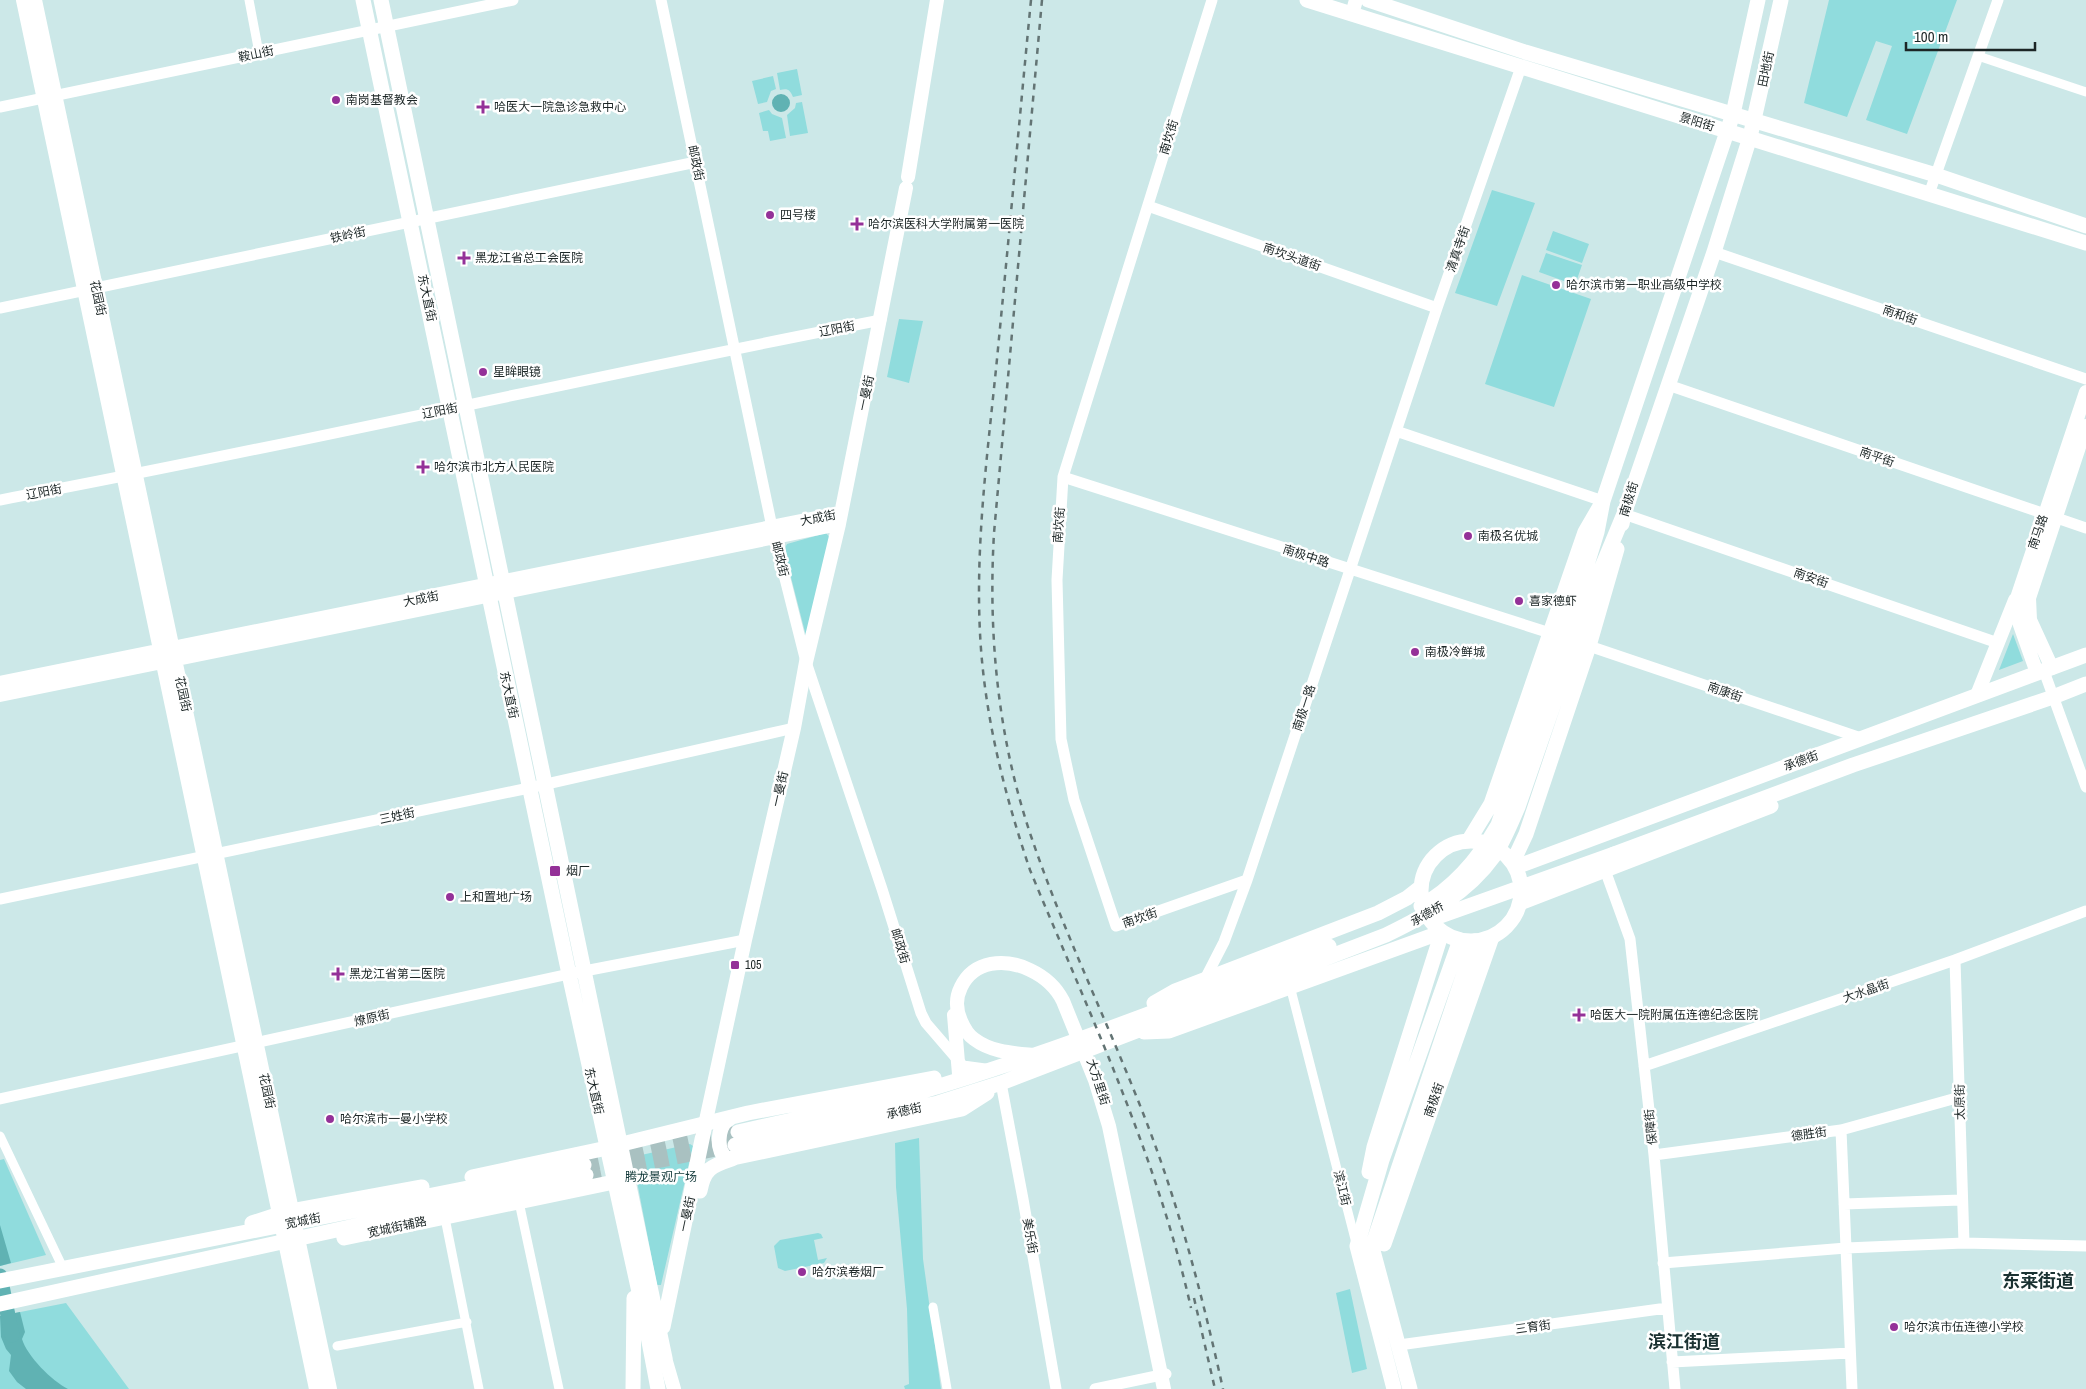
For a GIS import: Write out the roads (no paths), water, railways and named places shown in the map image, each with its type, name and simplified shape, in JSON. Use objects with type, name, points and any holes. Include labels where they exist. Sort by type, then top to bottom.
[{"type":"main road","name":"花园街","points":[[23,0],[49,97],[290,1231],[330,1389]]},
{"type":"main road","name":"花园街","points":[[35,0],[49,97]]},
{"type":"main road","name":"东大直街","points":[[363,0],[487,590],[537,786]]},
{"type":"main road","name":"东大直街","points":[[381,0],[503,587],[537,786],[576,973],[607,1148],[635,1274],[654,1373],[659,1389]]},
{"type":"main road","name":"一曼街","points":[[649,1389],[654,1373],[745,940],[794,728],[806,662],[840,519],[907,183],[937,0]]},
{"type":"main road","name":"景阳街","points":[[1307,0],[1349,6],[1521,67],[2086,243]]},
{"type":"main road","name":"景阳街","points":[[1368,0],[1526,52],[1936,175],[2086,226]]},
{"type":"main road","name":"田地街","points":[[1727,131],[1733,114],[1758,0]]},
{"type":"main road","name":"田地街","points":[[1750,137],[1781,0]]},
{"type":"main road","name":"南极街","points":[[1469,840],[1491,804],[1585,532],[1603,502],[1727,131]]},
{"type":"main road","name":"南极街","points":[[1514,864],[1526,834],[1588,646],[1615,559],[1624,514],[1714,252],[1750,137]]},
{"type":"main road","name":"南马路","points":[[2044,671],[2030,620],[2029,598],[2050,516],[2086,392]]},
{"type":"main road","name":"南马路","points":[[2044,671],[2016,611],[2019,590],[2086,426]]},
{"type":"main road","points":[[1591,575],[1603,502]]},
{"type":"main road","points":[[1591,575],[1624,514]]},
{"type":"main road","name":"大成街","points":[[0,695],[168,655],[840,519]]},
{"type":"main road","name":"承德桥","points":[[1067,1050],[1386,935],[1437,909],[1456,896],[1494,855],[1518,807],[1591,575]]},
{"type":"main road","name":"承德桥","points":[[1133,1026],[1381,927],[1430,902],[1461,876],[1490,838],[1506,806],[1591,575]]},
{"type":"main road","points":[[1977,695],[2019,590]]},
{"type":"main road","name":"大成街","points":[[0,683],[168,655]]},
{"type":"main road","name":"承德街","points":[[1514,864],[2086,655]]},
{"type":"main road","points":[[1386,935],[1614,854],[1853,765],[2086,684]]},
{"type":"main road","points":[[1520,903],[1877,766],[1967,726]]},
{"type":"main road","points":[[1469,840],[1484,842],[1497,847],[1514,864],[1522,884],[1520,903],[1507,926],[1492,937],[1467,940],[1442,932],[1425,912],[1421,887],[1428,864],[1439,852],[1453,843],[1469,840]]},
{"type":"main road","points":[[1421,887],[1407,898],[1378,913],[1204,980],[1160,999],[1133,1026],[1155,1033],[1169,1031],[1442,932]]},
{"type":"main road","points":[[1362,1230],[1366,1190],[1374,1147],[1442,932]]},
{"type":"main road","name":"南极街","points":[[1377,1264],[1492,937]]},
{"type":"main road","name":"南极街","points":[[1377,1264],[1372,1247],[1467,940]]},
{"type":"main road","points":[[1357,1246],[1382,1160],[1467,940]]},
{"type":"main road","name":"大方里街","points":[[959,1068],[953,1002],[958,983],[973,965],[995,958],[1018,960],[1042,971],[1059,987],[1068,1003],[1098,1076],[1119,1152],[1164,1379]]},
{"type":"main road","name":"大方里街","points":[[1032,1055],[1007,1053],[986,1046],[974,1039],[964,1027],[958,1015],[957,1005],[960,989],[969,976],[980,967],[998,962],[1016,964],[1045,978],[1059,993],[1095,1080],[1109,1126],[1164,1379],[1169,1389]]},
{"type":"main road","name":"东大直街","points":[[576,973],[622,1144],[674,1389]]},
{"type":"main road","name":"承德街","points":[[735,1145],[923,1091],[1032,1055],[1067,1050]]},
{"type":"main road","name":"承德街","points":[[735,1145],[938,1104],[1001,1083],[1067,1050]]},
{"type":"main road","points":[[622,1144],[706,1125],[748,1113],[959,1068],[985,1071]]},
{"type":"main road","points":[[729,1119],[720,1129],[720,1144],[725,1157],[735,1145]]},
{"type":"main road","name":"一曼街","points":[[659,1389],[702,1179],[710,1168],[735,1145]]},
{"type":"main road","points":[[290,1231],[448,1182],[607,1148]]},
{"type":"main road","name":"宽城街","points":[[0,1282],[178,1246],[290,1231],[585,1170]]},
{"type":"main road","name":"宽城街辅路","points":[[290,1231],[445,1218],[614,1182]]},
{"type":"main road","name":"花园街","points":[[290,1231],[316,1389]]},
{"type":"main road","name":"宽城街","points":[[0,1304],[179,1265],[290,1231]]},
{"type":"main road","name":"滨江街","points":[[1357,1246],[1394,1389]]},
{"type":"main road","points":[[1377,1264],[1410,1389]]},
{"type":"main road","points":[[633,1389],[635,1274]]},
{"type":"street","points":[[249,0],[259,53]]},
{"type":"street","name":"鞍山街","points":[[0,107],[513,0]]},
{"type":"street","name":"邮政街","points":[[661,0],[774,532],[806,662],[879,879],[921,1014],[959,1068]]},
{"type":"street","name":"南坎街","points":[[1212,0],[1063,477],[1057,580],[1061,739],[1074,800],[1116,926],[1247,880]]},
{"type":"street","points":[[1929,194],[1998,0]]},
{"type":"street","points":[[1978,56],[2086,92]]},
{"type":"street","name":"清真寺街","points":[[1396,431],[1521,67]]},
{"type":"street","name":"铁岭街","points":[[0,308],[696,162]]},
{"type":"street","name":"南坎头道街","points":[[1148,206],[1437,308]]},
{"type":"street","name":"南和街","points":[[1714,252],[2086,379]]},
{"type":"street","name":"辽阳街","points":[[0,500],[466,406],[735,348],[881,320]]},
{"type":"street","name":"南平街","points":[[1668,385],[2086,528]]},
{"type":"street","points":[[1396,431],[1603,502]]},
{"type":"street","name":"南极一路","points":[[1204,980],[1224,942],[1247,880],[1396,431]]},
{"type":"street","name":"南极中路","points":[[1063,477],[1350,570],[1550,632]]},
{"type":"street","name":"南安街","points":[[1624,514],[1998,643]]},
{"type":"street","name":"南康街","points":[[1588,646],[1861,738]]},
{"type":"street","points":[[2044,671],[2086,787]]},
{"type":"street","name":"三姓街","points":[[0,900],[537,786],[794,728]]},
{"type":"street","name":"保障街","points":[[1605,870],[1630,939],[1654,1155],[1675,1389]]},
{"type":"street","name":"大水晶街","points":[[1644,1066],[1955,960],[2086,911]]},
{"type":"street","name":"燎原街","points":[[0,1099],[576,973],[745,940]]},
{"type":"street","name":"太原街","points":[[1955,960],[1964,1243]]},
{"type":"street","name":"滨江街","points":[[1290,986],[1357,1246]]},
{"type":"street","name":"美乐街","points":[[1001,1083],[1056,1389]]},
{"type":"street","name":"德胜街","points":[[1654,1155],[1841,1130],[1960,1097]]},
{"type":"street","points":[[1841,1130],[1852,1389]]},
{"type":"street","points":[[0,1136],[63,1268]]},
{"type":"street","points":[[1844,1204],[1962,1200]]},
{"type":"street","points":[[519,1202],[559,1389]]},
{"type":"street","points":[[445,1218],[479,1389]]},
{"type":"street","points":[[1663,1263],[1846,1248],[1964,1243],[2086,1246]]},
{"type":"street","points":[[933,1307],[947,1389]]},
{"type":"street","name":"三育街","points":[[1399,1345],[1667,1308]]},
{"type":"street","points":[[337,1346],[467,1322]]},
{"type":"street","points":[[1672,1362],[1850,1353]]},
{"type":"street","points":[[1095,1389],[1164,1379]]},
{"type":"waterway","points":[[0,1276],[12,1335]]},
{"type":"tunnel","points":[[584,1165],[738,1132]]},
{"type":"tunnel","points":[[586,1175],[731,1146]]},
{"type":"railway","points":[[1031,0],[981,522],[979,596],[982,663],[997,753],[1012,812],[1030,870],[1098,1031],[1141,1140],[1177,1251],[1191,1308]]},
{"type":"railway","points":[[1042,0],[994,533],[994,649],[998,688],[1003,726],[1020,802],[1045,876],[1137,1097],[1162,1165],[1192,1260],[1223,1389]]},
{"type":"railway","points":[[1194,1298],[1215,1389]]},
{"type":"place","name":"南岗基督教会","points":[[336,100]]},
{"type":"place","name":"哈医大一院急诊急救中心","points":[[483,107]]},
{"type":"place","name":"四号楼","points":[[770,215]]},
{"type":"place","name":"哈尔滨医科大学附属第一医院","points":[[857,224]]},
{"type":"place","name":"黑龙江省总工会医院","points":[[464,258]]},
{"type":"place","name":"哈尔滨市第一职业高级中学校","points":[[1556,285]]},
{"type":"place","name":"星眸眼镜","points":[[483,372]]},
{"type":"place","name":"哈尔滨市北方人民医院","points":[[423,467]]},
{"type":"place","name":"南极名优城","points":[[1468,536]]},
{"type":"place","name":"喜家德虾","points":[[1519,601]]},
{"type":"place","name":"南极冷鲜城","points":[[1415,652]]},
{"type":"place","name":"烟厂","points":[[555,871]]},
{"type":"place","name":"上和置地广场","points":[[450,897]]},
{"type":"place","name":"105","points":[[735,965]]},
{"type":"place","name":"黑龙江省第二医院","points":[[338,974]]},
{"type":"place","name":"哈医大一院附属伍连德纪念医院","points":[[1579,1015]]},
{"type":"place","name":"哈尔滨市一曼小学校","points":[[330,1119]]},
{"type":"place","name":"哈尔滨卷烟厂","points":[[802,1272]]},
{"type":"place","name":"哈尔滨市伍连德小学校","points":[[1894,1327]]},
{"type":"district","name":"东莱街道","points":[[2038,1280]]},
{"type":"district","name":"滨江街道","points":[[1684,1341]]},
{"type":"park label","name":"腾龙景观广场","points":[[661,1177]]}]
